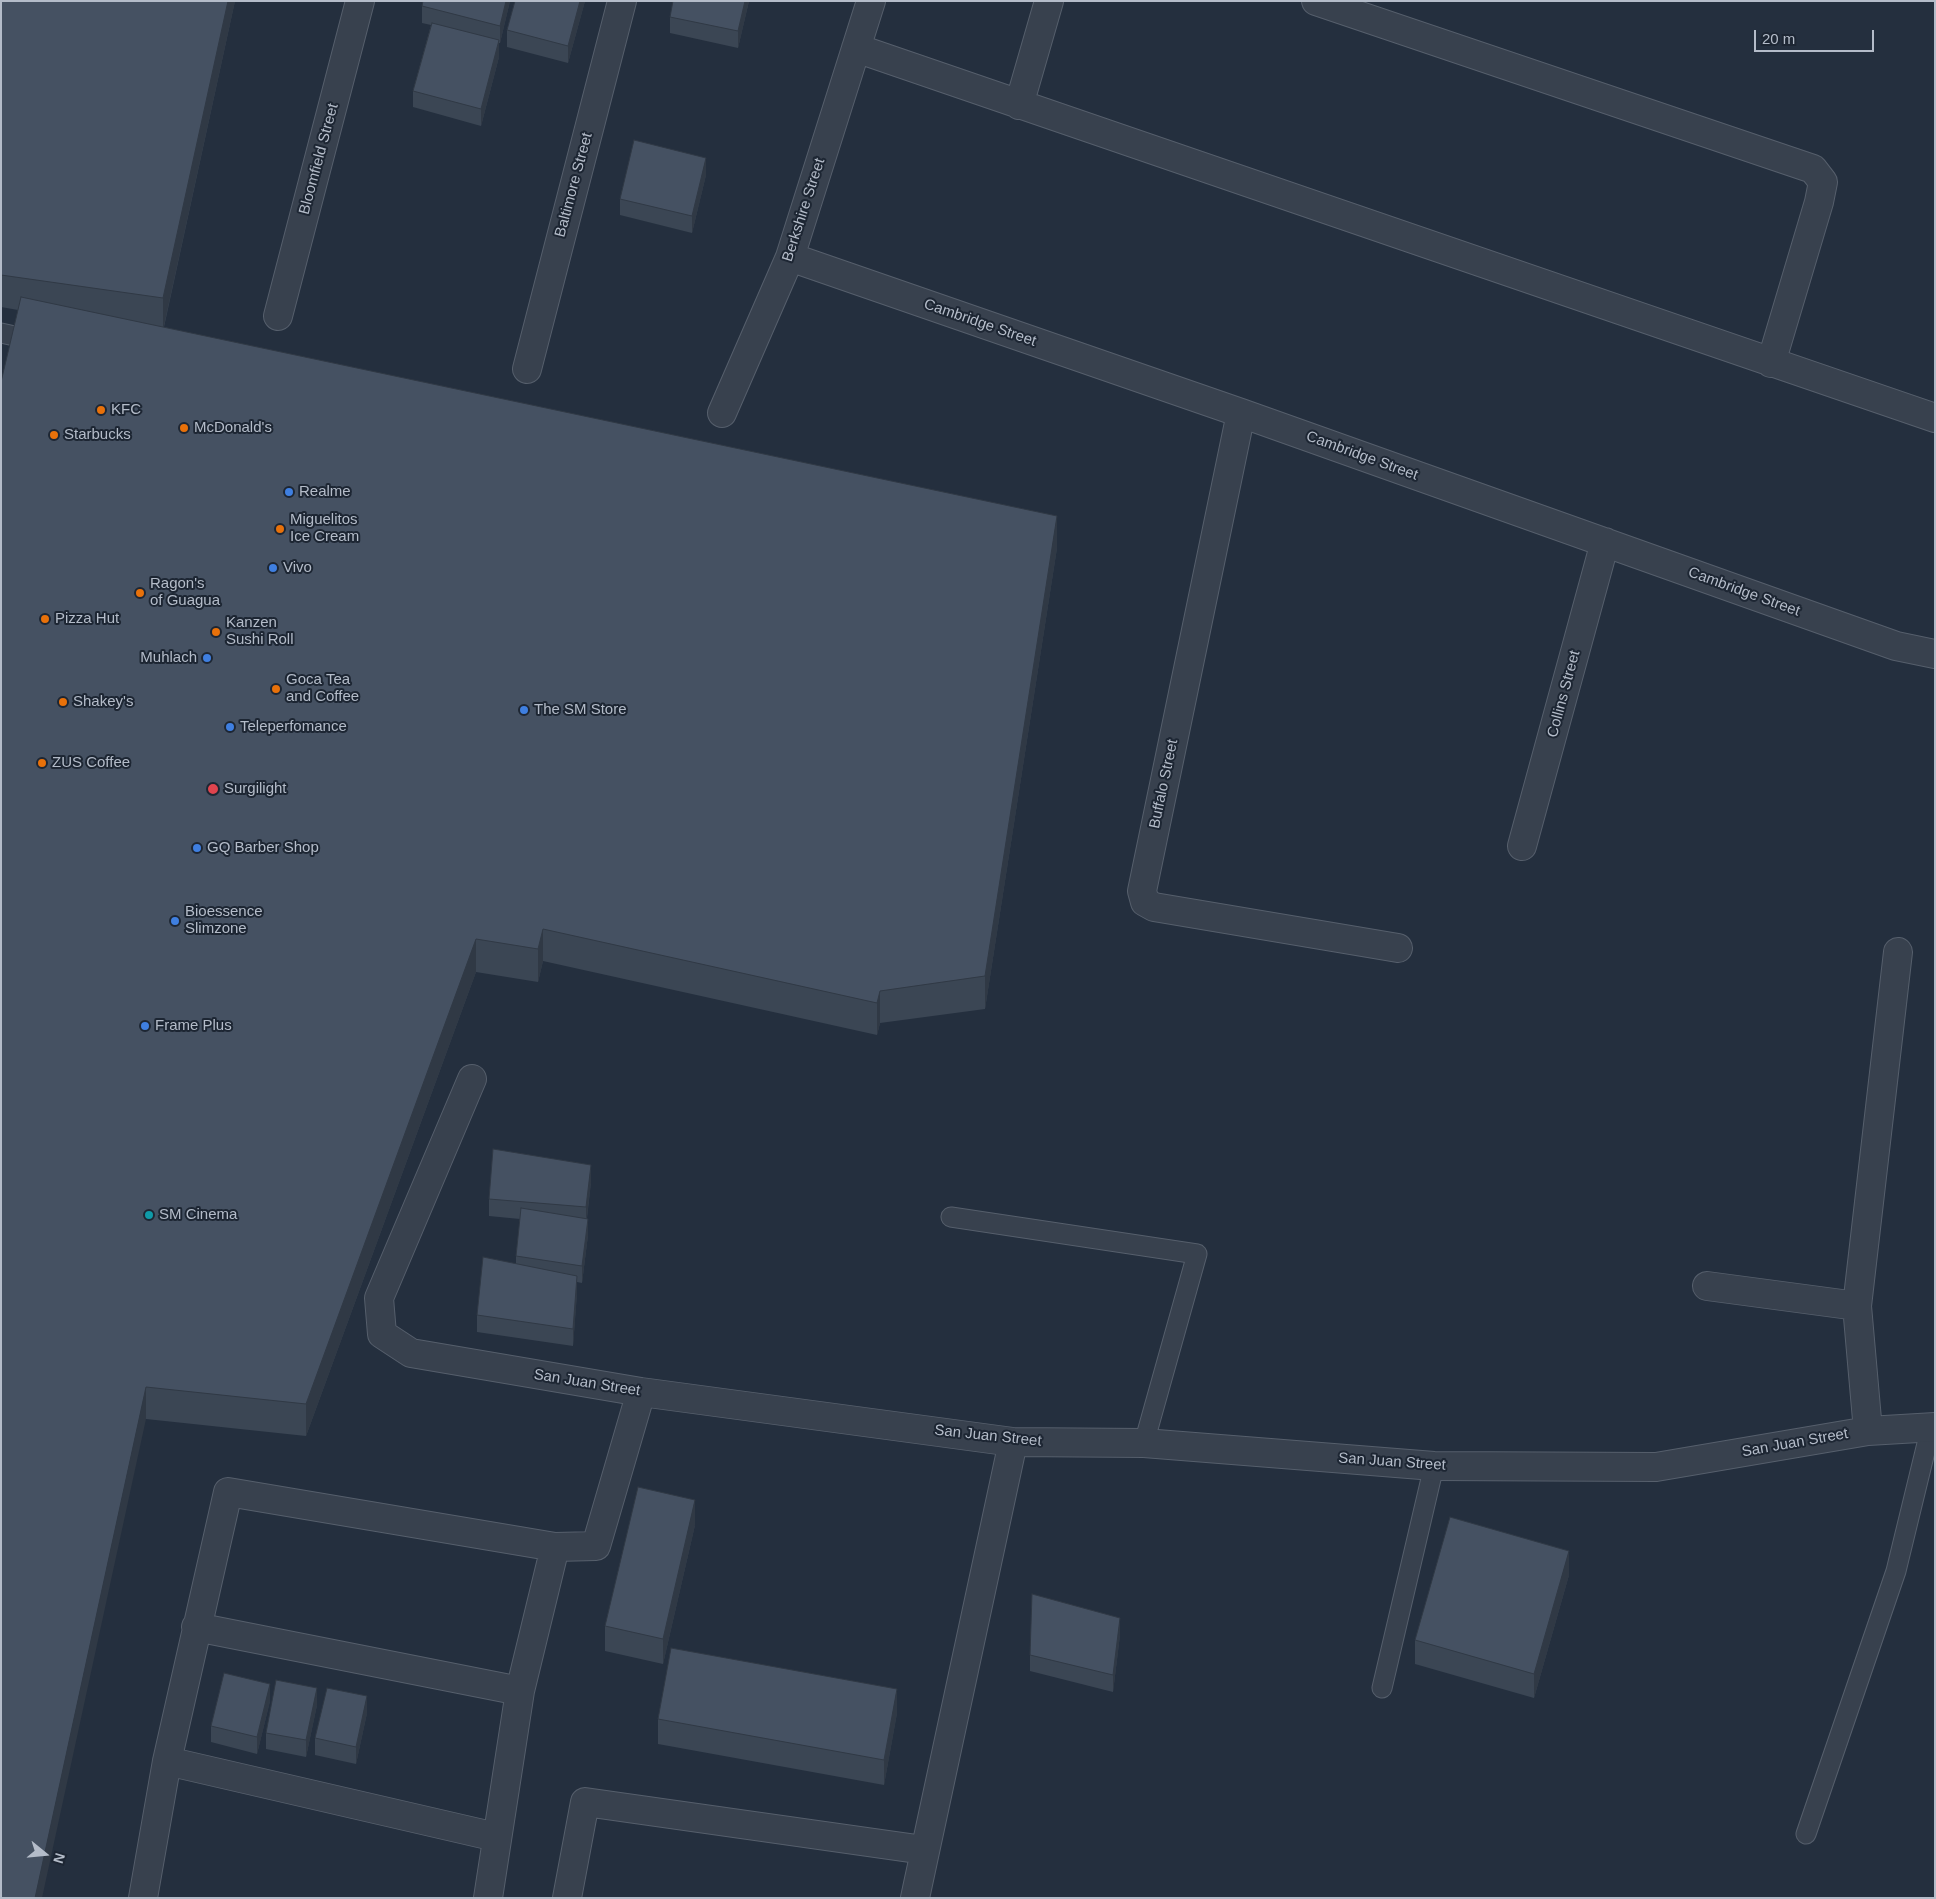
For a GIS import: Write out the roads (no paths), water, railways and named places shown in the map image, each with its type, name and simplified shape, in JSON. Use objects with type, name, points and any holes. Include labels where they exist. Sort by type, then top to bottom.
[{"type":"street","name":"Bloomfield Street","points":[[278,316],[360,1]]},
{"type":"street","name":"Baltimore Street","points":[[527,369],[622,1]]},
{"type":"street","name":"Berkshire Street","points":[[722,413],[790,257],[871,1]]},
{"type":"street","points":[[1019,105],[1049,1]]},
{"type":"street","points":[[1316,1],[1813,169],[1823,182],[1819,202],[1771,362]]},
{"type":"street","points":[[856,48],[1935,418]]},
{"type":"street","name":"Cambridge Street","points":[[790,257],[1241,413],[1896,646],[1935,654]]},
{"type":"street","name":"Buffalo Street","points":[[1241,413],[1142,891],[1145,902],[1154,907],[1398,948]]},
{"type":"street","name":"Collins Street","points":[[1522,846],[1605,542]]},
{"type":"street","points":[[1868,1431],[1857,1306],[1898,952]]},
{"type":"street","name":"San Juan Street","points":[[472,1079],[379,1298],[382,1334],[411,1354],[641,1392],[1013,1442],[1144,1444],[1434,1466],[1656,1467],[1868,1431],[1933,1427]]},
{"type":"street","points":[[1707,1286],[1857,1306]]},
{"type":"street","points":[[143,1898],[167,1761],[228,1492],[555,1547],[596,1546],[641,1392]]},
{"type":"street","points":[[915,1898],[1013,1442]]},
{"type":"street","points":[[488,1898],[520,1691],[555,1547]]},
{"type":"street","points":[[196,1627],[520,1691]]},
{"type":"street","points":[[167,1761],[496,1837]]},
{"type":"street","points":[[567,1898],[585,1802],[924,1850]]},
{"type":"lane","points":[[951,1217],[1197,1254],[1144,1444]]},
{"type":"lane","points":[[1806,1834],[1896,1571],[1933,1427]]},
{"type":"lane","points":[[1382,1688],[1434,1466]]},
{"type":"place","name":"KFC","points":[[101,410]]},
{"type":"place","name":"McDonald's","points":[[184,428]]},
{"type":"place","name":"Starbucks","points":[[54,435]]},
{"type":"place","name":"Realme","points":[[289,492]]},
{"type":"place","name":"Miguelitos Ice Cream","points":[[280,529]]},
{"type":"place","name":"Vivo","points":[[273,568]]},
{"type":"place","name":"Ragon's of Guagua","points":[[140,593]]},
{"type":"place","name":"Pizza Hut","points":[[45,619]]},
{"type":"place","name":"Kanzen Sushi Roll","points":[[216,632]]},
{"type":"place","name":"Muhlach","points":[[207,658]]},
{"type":"place","name":"Goca Tea and Coffee","points":[[276,689]]},
{"type":"place","name":"Shakey's","points":[[63,702]]},
{"type":"place","name":"The SM Store","points":[[524,710]]},
{"type":"place","name":"Teleperfomance","points":[[230,727]]},
{"type":"place","name":"ZUS Coffee","points":[[42,763]]},
{"type":"place","name":"Surgilight","points":[[213,789]]},
{"type":"place","name":"GQ Barber Shop","points":[[197,848]]},
{"type":"place","name":"Bioessence Slimzone","points":[[175,921]]},
{"type":"place","name":"Frame Plus","points":[[145,1026]]},
{"type":"place","name":"SM Cinema","points":[[149,1215]]}]
